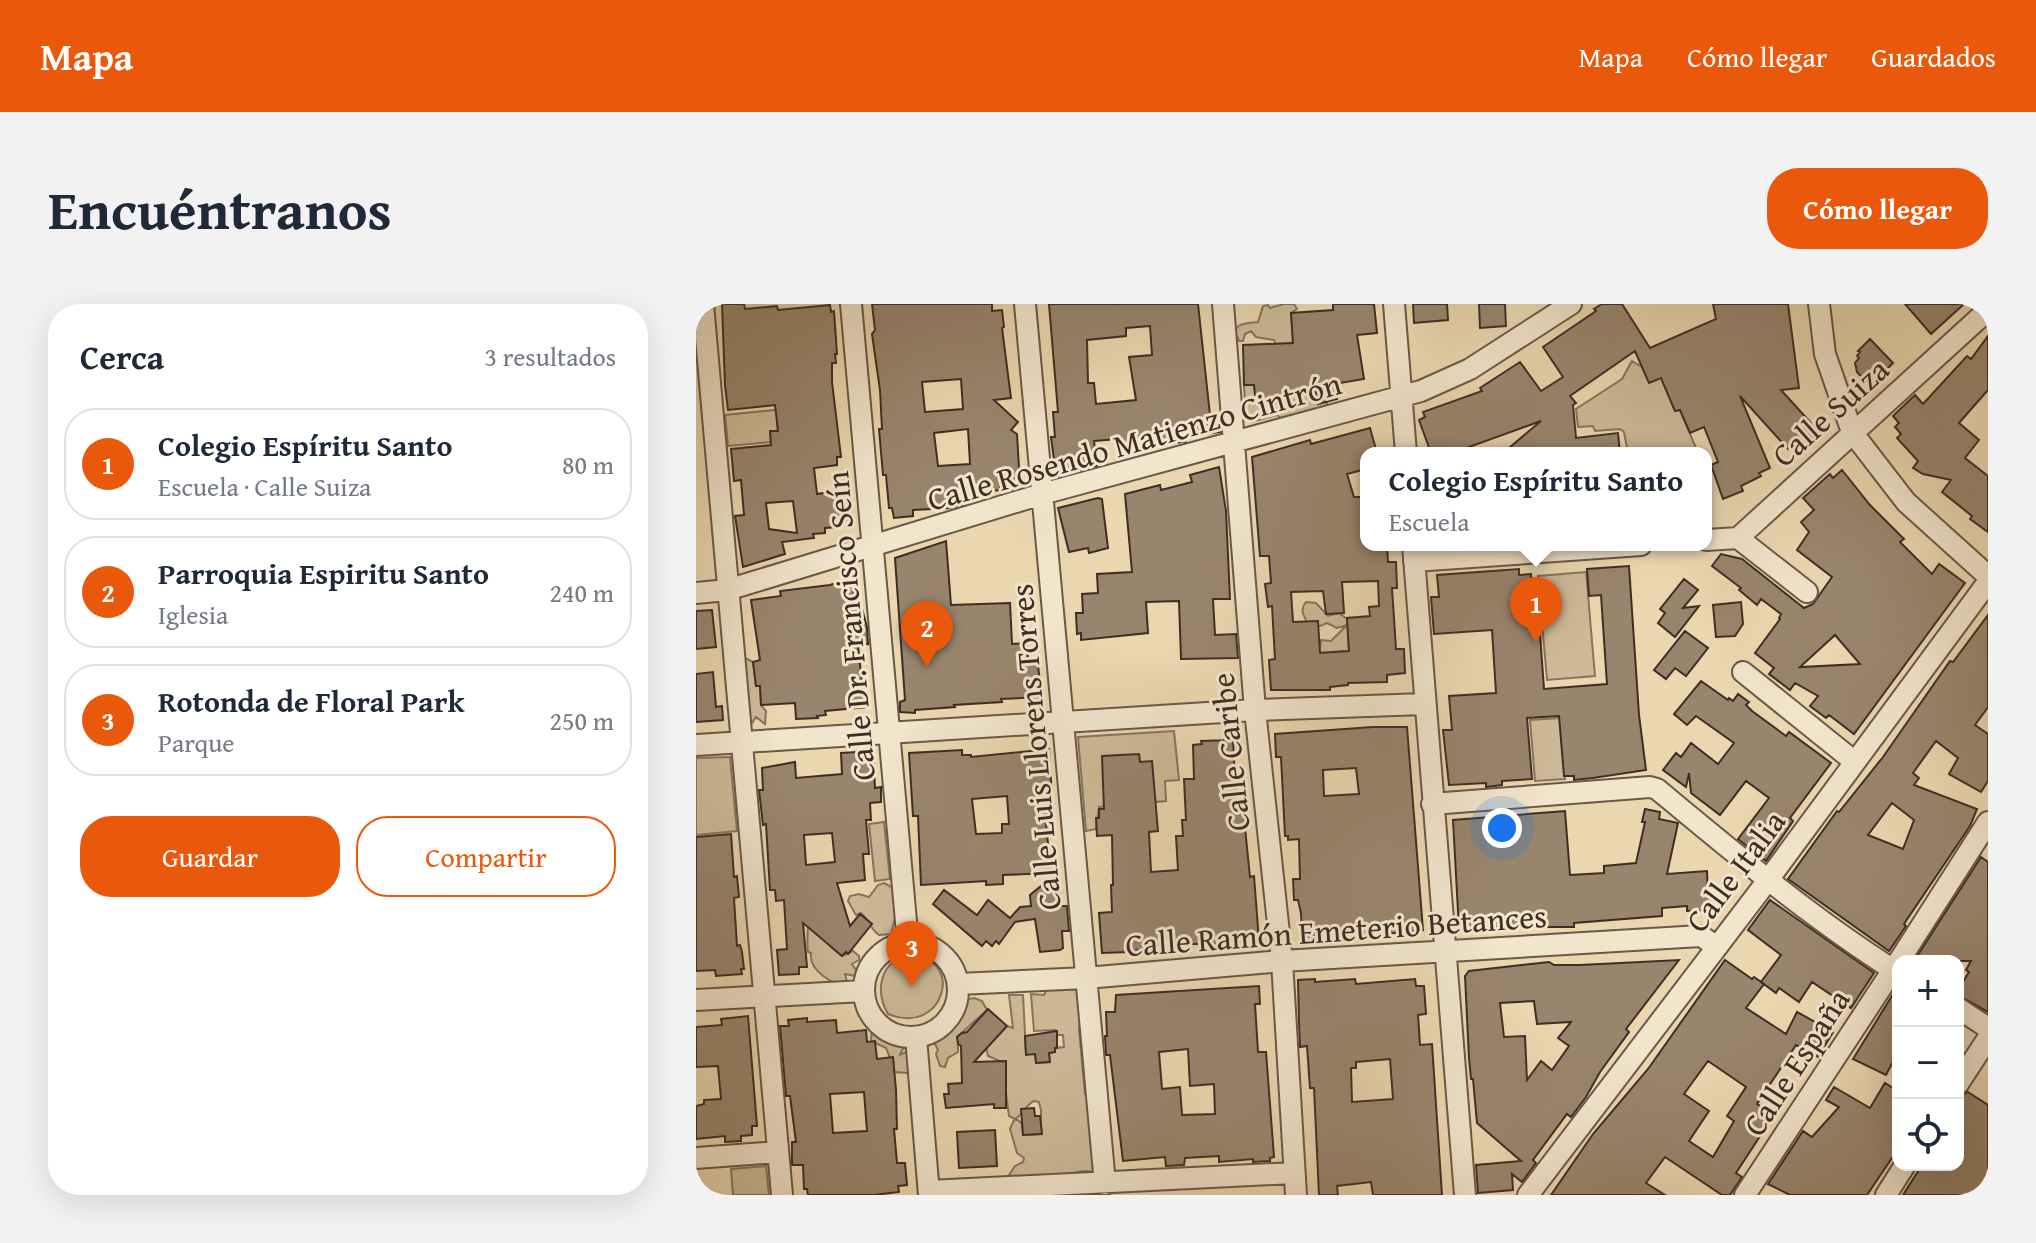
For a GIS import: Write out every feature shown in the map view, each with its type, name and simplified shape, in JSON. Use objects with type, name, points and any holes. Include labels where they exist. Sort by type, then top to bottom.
[{"type":"street","points":[[703,304],[782,1195]]},
{"type":"street","name":"Calle Dr. Francisco Seín","points":[[851,304],[908,944]]},
{"type":"street","name":"Calle Luis Llorens Torres","points":[[1025,304],[1105,1184]]},
{"type":"street","name":"Calle Caribe","points":[[1223,304],[1255,710],[1282,961],[1296,1195]]},
{"type":"street","points":[[1394,304],[1406,447]]},
{"type":"street","name":"Calle Rosendo Matienzo Cintrón","points":[[696,593],[727,590],[1042,494],[1402,397],[1445,382],[1470,369],[1571,304]]},
{"type":"street","points":[[1819,304],[1825,354],[1852,432],[1906,502],[1988,579]]},
{"type":"street","name":"Calle Suiza","points":[[1738,538],[1988,310]]},
{"type":"street","points":[[1712,540],[1738,538],[1807,592]]},
{"type":"street","points":[[1465,1195],[1413,553],[1470,551]]},
{"type":"street","name":"Calle Italia","points":[[1528,1195],[1768,880],[1988,579]]},
{"type":"street","points":[[1743,672],[1855,762]]},
{"type":"street","points":[[696,745],[1255,710],[1424,704]]},
{"type":"street","points":[[1432,804],[1650,787],[1657,789],[1768,880],[1861,949],[1892,963]]},
{"type":"street","name":"Calle España","points":[[1903,955],[1988,822]]},
{"type":"street","name":"Calle Ramón Emeterio Betances","points":[[958,984],[1701,936],[1716,946]]},
{"type":"street","points":[[908,944],[922,945],[946,959],[958,984],[952,1013],[943,1025],[931,1033],[916,1037],[888,1031],[876,1022],[868,1010],[864,991],[870,966],[880,955],[893,947],[908,944]]},
{"type":"street","name":"Calle España","points":[[1745,1195],[1892,973]]},
{"type":"street","points":[[696,1000],[864,991]]},
{"type":"street","points":[[1964,1012],[1988,1028]]},
{"type":"street","points":[[916,1037],[929,1193],[1294,1173]]},
{"type":"street","points":[[1964,1075],[1988,1038]]},
{"type":"street","points":[[696,1158],[777,1152]]},
{"type":"street","points":[[1886,1195],[1901,1171]]},
{"type":"shaded area","points":[[1294,304],[1297,309],[1291,313],[1293,343],[1276,345],[1274,340],[1256,337],[1251,331],[1245,334],[1243,341],[1239,341],[1235,331],[1237,328],[1258,322],[1263,306],[1270,308]]},
{"type":"shaded area","points":[[1632,361],[1642,367],[1649,382],[1661,377],[1675,411],[1680,410],[1696,447],[1627,447],[1624,432],[1620,429],[1595,431],[1593,426],[1578,427],[1576,409],[1622,379]]},
{"type":"shaded area","points":[[1315,384],[1318,403],[1327,402],[1327,408],[1282,419],[1277,415],[1252,422],[1246,418],[1244,385],[1254,385],[1257,404],[1283,403],[1284,393],[1302,394]]},
{"type":"shaded area","points":[[785,409],[777,421],[778,431],[770,432],[771,442],[728,446],[725,415]]},
{"type":"shaded area","points":[[1586,572],[1595,676],[1547,680],[1538,576]]},
{"type":"shaded area","points":[[1306,602],[1316,603],[1328,616],[1339,613],[1347,619],[1349,652],[1346,655],[1344,651],[1319,653],[1321,640],[1331,641],[1347,625],[1337,628],[1327,623],[1320,626],[1308,624],[1303,611]]},
{"type":"shaded area","points":[[745,658],[753,662],[756,686],[760,686],[761,705],[766,711],[765,724],[756,717],[750,726],[740,661]]},
{"type":"shaded area","points":[[1561,718],[1565,779],[1535,781],[1530,720]]},
{"type":"shaded area","points":[[1174,731],[1179,780],[1165,781],[1166,801],[1099,807],[1096,829],[1086,831],[1078,737]]},
{"type":"shaded area","points":[[730,757],[737,831],[696,835],[696,758]]},
{"type":"shaded area","points":[[884,822],[890,879],[875,881],[869,824]]},
{"type":"shaded area","points":[[884,883],[897,890],[896,913],[891,934],[879,935],[861,913],[856,915],[848,901],[850,896],[859,894],[869,897],[878,885]]},
{"type":"shaded area","points":[[808,915],[832,948],[842,956],[853,951],[859,956],[859,960],[852,964],[861,977],[845,974],[849,990],[830,980],[814,966],[807,947]]},
{"type":"shaded area","points":[[910,955],[928,960],[938,969],[943,981],[941,995],[934,1006],[923,1015],[907,1018],[888,1014],[881,987],[886,970],[900,958]]},
{"type":"shaded area","points":[[1055,984],[1084,989],[1079,1029],[1085,1094],[1092,1095],[1096,1173],[1083,1171],[1054,1180],[1028,1180],[1009,1175],[1024,1158],[1017,1153],[1010,1129],[1014,1120],[1018,1120],[1022,1124],[1023,1135],[1041,1134],[1039,1102],[1031,1103],[1015,1119],[1009,1116],[1002,1062],[988,1056],[986,1047],[1007,1026],[1013,1028],[1009,995],[1023,995],[1026,1054],[1035,1054],[1036,1063],[1049,1062],[1049,1053],[1055,1052],[1055,1048],[1064,1047],[1063,1035],[1057,1035],[1055,1030],[1034,1031],[1031,994],[1044,995],[1047,988]]},
{"type":"shaded area","points":[[974,998],[982,1001],[987,1010],[958,1036],[958,1052],[948,1058],[945,1067],[940,1066],[936,1054],[938,1050],[928,1030],[948,1010],[957,1006],[961,1009],[964,1000]]},
{"type":"shaded area","points":[[882,1022],[889,1026],[889,1037],[907,1041],[908,1045],[900,1055],[910,1050],[908,1073],[894,1072],[893,1058],[890,1058],[886,1048],[871,1041],[872,1028]]},
{"type":"shaded area","points":[[766,1166],[769,1195],[733,1195],[731,1169]]},
{"type":"building","points":[[722,304],[744,304],[745,309],[777,306],[778,310],[830,305],[831,312],[834,311],[837,354],[836,363],[832,363],[832,382],[841,457],[837,457],[837,465],[814,468],[817,494],[829,492],[832,498],[843,496],[846,520],[838,521],[839,527],[825,528],[825,533],[813,534],[814,538],[782,542],[785,554],[743,567],[735,516],[744,515],[741,480],[734,481],[731,449],[771,445],[770,431],[778,431],[775,405],[728,410]],"holes":[[[793,501],[797,533],[769,529],[766,503]]]},
{"type":"building","points":[[872,304],[992,304],[992,311],[1002,310],[1011,398],[994,400],[1018,422],[1011,430],[1017,434],[1020,485],[976,492],[976,497],[968,497],[968,503],[952,508],[913,510],[913,516],[894,518],[892,508],[889,508],[886,475],[883,475],[880,390],[872,334],[875,330]],"holes":[[[961,379],[963,409],[925,412],[922,382]],[[968,429],[970,464],[938,466],[934,433]]]},
{"type":"building","points":[[1049,304],[1198,304],[1210,415],[1218,414],[1220,432],[1185,437],[1186,442],[1120,452],[1119,439],[1094,441],[1097,466],[1056,475],[1051,437],[1055,437],[1053,412],[1058,412]],"holes":[[[1150,326],[1152,355],[1129,357],[1136,400],[1096,404],[1094,383],[1088,383],[1087,340],[1126,336],[1126,328]]]},
{"type":"building","points":[[1333,304],[1374,304],[1377,333],[1357,335],[1364,379],[1334,384],[1337,399],[1318,404],[1316,392],[1284,393],[1284,403],[1256,404],[1254,385],[1244,385],[1243,345],[1293,343],[1291,313],[1333,310]]},
{"type":"building","points":[[1413,304],[1447,304],[1448,320],[1414,323]]},
{"type":"building","points":[[1479,304],[1505,304],[1506,326],[1480,328]]},
{"type":"building","points":[[1602,304],[1622,304],[1650,348],[1716,319],[1713,304],[1788,304],[1799,388],[1781,390],[1811,423],[1804,429],[1813,438],[1807,443],[1809,445],[1798,455],[1790,447],[1788,449],[1740,396],[1770,468],[1741,486],[1743,491],[1723,499],[1712,468],[1718,462],[1704,427],[1690,433],[1680,410],[1675,411],[1661,378],[1649,383],[1635,351],[1570,396],[1576,403],[1573,405],[1576,438],[1618,433],[1619,447],[1510,447],[1541,421],[1469,447],[1429,447],[1419,420],[1425,417],[1423,412],[1482,391],[1480,388],[1520,362],[1541,391],[1563,377],[1543,347],[1596,311],[1594,309]]},
{"type":"building","points":[[1905,304],[1964,304],[1931,334]]},
{"type":"building","points":[[1988,336],[1988,390],[1959,423],[1979,440],[1965,458],[1988,476],[1988,532],[1942,492],[1951,480],[1923,474],[1913,468],[1918,461],[1897,438],[1901,434],[1895,427],[1899,423],[1893,416],[1915,395],[1923,404],[1967,356],[1971,359]]},
{"type":"building","points":[[1870,339],[1893,363],[1870,386],[1857,372],[1855,363],[1859,358],[1858,351]]},
{"type":"building","points":[[1370,428],[1375,447],[1360,447],[1360,471],[1347,474],[1354,497],[1360,497],[1360,551],[1387,551],[1388,562],[1396,562],[1397,588],[1392,588],[1396,649],[1404,649],[1405,673],[1387,675],[1387,682],[1348,683],[1330,687],[1330,690],[1271,690],[1269,660],[1275,659],[1272,606],[1268,607],[1265,584],[1271,583],[1269,556],[1260,556],[1252,457],[1310,440],[1311,444]],"holes":[[[1378,581],[1379,606],[1369,607],[1370,616],[1347,618],[1349,651],[1320,653],[1318,621],[1293,622],[1291,592],[1323,591],[1326,614],[1344,613],[1342,582]]]},
{"type":"building","points":[[1219,467],[1226,511],[1230,599],[1213,599],[1215,635],[1236,634],[1238,658],[1181,659],[1179,601],[1146,602],[1148,633],[1081,640],[1081,633],[1077,634],[1076,613],[1083,613],[1082,594],[1098,593],[1097,574],[1132,572],[1125,494],[1160,485],[1161,490],[1192,482],[1190,475]]},
{"type":"building","points":[[1842,470],[1870,505],[1904,539],[1900,542],[1932,574],[1939,564],[1965,583],[1854,734],[1829,715],[1826,718],[1810,706],[1818,696],[1795,683],[1790,690],[1769,674],[1774,668],[1755,653],[1781,614],[1761,599],[1757,605],[1712,566],[1721,554],[1742,559],[1804,608],[1813,604],[1832,577],[1797,550],[1809,532],[1801,522],[1814,510],[1803,498],[1830,474],[1833,478]],"holes":[[[1835,635],[1860,664],[1800,667]]]},
{"type":"building","points":[[1102,499],[1108,548],[1089,553],[1088,548],[1069,552],[1058,508]]},
{"type":"building","points":[[946,541],[951,605],[1010,603],[1012,644],[1027,643],[1028,659],[1037,658],[1042,697],[1001,699],[1002,702],[954,705],[915,710],[915,713],[900,712],[900,702],[905,700],[895,558]]},
{"type":"building","points":[[1629,566],[1639,715],[1646,770],[1574,780],[1574,776],[1564,776],[1559,716],[1527,718],[1532,779],[1502,781],[1502,785],[1486,787],[1486,783],[1449,785],[1443,730],[1452,730],[1449,696],[1496,693],[1492,630],[1434,634],[1431,597],[1439,597],[1437,575],[1519,569],[1519,575],[1531,574],[1532,592],[1537,592],[1544,689],[1607,684],[1601,595],[1589,596],[1587,569]]},
{"type":"building","points":[[850,578],[858,610],[862,609],[867,627],[868,644],[858,645],[867,707],[825,711],[826,715],[818,718],[796,719],[795,703],[761,705],[760,686],[756,686],[753,662],[760,660],[751,600],[781,596],[780,591],[830,585]]},
{"type":"building","points":[[1684,579],[1698,590],[1683,608],[1699,606],[1675,637],[1658,623],[1665,613],[1660,609]]},
{"type":"building","points":[[1741,602],[1743,624],[1735,636],[1716,637],[1713,605]]},
{"type":"building","points":[[712,610],[716,647],[696,649],[696,611]]},
{"type":"building","points":[[1988,615],[1988,707],[1975,725],[1988,734],[1988,781],[1981,792],[1949,774],[1958,758],[1936,741],[1913,773],[1919,778],[1914,785],[1977,809],[1970,826],[1889,951],[1788,879],[1837,811],[1883,757],[1950,661],[1953,662]],"holes":[[[1892,803],[1914,820],[1903,849],[1868,835]]]},
{"type":"building","points":[[1685,631],[1708,648],[1686,676],[1675,668],[1666,679],[1654,670]]},
{"type":"building","points":[[713,672],[716,707],[722,706],[723,720],[696,722],[696,674]]},
{"type":"building","points":[[1701,681],[1728,700],[1733,701],[1738,694],[1749,702],[1746,705],[1752,711],[1786,736],[1789,732],[1831,763],[1790,818],[1793,821],[1766,861],[1738,839],[1769,798],[1746,781],[1720,815],[1691,793],[1689,773],[1686,787],[1663,770],[1676,753],[1681,757],[1691,743],[1718,764],[1734,743],[1696,716],[1687,725],[1674,714]]},
{"type":"building","points":[[1407,727],[1423,930],[1332,940],[1332,935],[1302,937],[1301,913],[1298,900],[1294,900],[1293,879],[1300,879],[1299,839],[1288,840],[1285,836],[1281,757],[1276,757],[1275,734]],"holes":[[[1356,768],[1359,794],[1324,796],[1323,770]]]},
{"type":"building","points":[[1233,740],[1236,799],[1243,808],[1250,877],[1254,876],[1259,941],[1164,944],[1129,952],[1102,953],[1099,913],[1112,912],[1113,885],[1112,835],[1097,836],[1096,818],[1099,818],[1099,809],[1104,809],[1102,756],[1139,754],[1140,762],[1152,761],[1158,831],[1149,832],[1151,872],[1178,870],[1176,836],[1183,836],[1182,820],[1186,820],[1184,779],[1194,779],[1193,745],[1202,744],[1201,741]]},
{"type":"building","points":[[1049,749],[1053,814],[1045,814],[1051,873],[1003,875],[1003,884],[986,885],[986,881],[921,885],[918,816],[913,816],[909,753],[962,750],[962,755],[971,757]],"holes":[[[1007,796],[1009,824],[1002,824],[1002,833],[976,834],[972,799]]]},
{"type":"building","points":[[873,751],[875,788],[881,787],[881,802],[870,803],[871,820],[866,820],[869,854],[863,854],[865,880],[837,883],[850,926],[860,914],[872,924],[848,954],[846,952],[842,956],[803,923],[807,967],[799,967],[799,974],[779,975],[777,950],[787,949],[784,900],[776,901],[775,890],[770,890],[766,824],[763,825],[759,790],[763,790],[762,768],[795,762],[796,778],[842,774],[841,753]],"holes":[[[832,833],[835,862],[806,865],[804,835]]]},
{"type":"building","points":[[1645,809],[1660,812],[1659,819],[1678,823],[1667,874],[1707,871],[1712,910],[1687,911],[1687,906],[1662,908],[1662,916],[1574,923],[1574,927],[1526,925],[1459,930],[1453,820],[1565,811],[1570,875],[1604,873],[1604,866],[1636,863]]},
{"type":"building","points":[[731,834],[734,877],[737,876],[739,897],[734,898],[737,946],[740,945],[744,969],[741,969],[742,974],[716,976],[715,970],[696,971],[696,837]]},
{"type":"building","points":[[1981,857],[1988,862],[1988,1012],[1964,998],[1964,980],[1971,961],[1964,961],[1964,955],[1918,955]]},
{"type":"building","points":[[1057,873],[1061,906],[1067,906],[1069,931],[1062,931],[1063,948],[1060,950],[1040,952],[1035,919],[1015,922],[999,944],[996,941],[992,946],[986,941],[982,946],[933,904],[944,890],[977,915],[988,900],[1010,918],[1020,907],[1031,906],[1030,895]]},
{"type":"building","points":[[1770,900],[1874,973],[1851,1008],[1812,982],[1799,1002],[1779,988],[1776,993],[1761,982],[1781,955],[1748,930]]},
{"type":"building","points":[[1679,960],[1626,1029],[1629,1032],[1586,1097],[1571,1117],[1567,1114],[1533,1160],[1536,1163],[1522,1182],[1512,1174],[1513,1190],[1478,1193],[1476,1165],[1521,1161],[1477,1123],[1469,1058],[1465,976],[1469,971],[1549,962],[1554,965]],"holes":[[[1534,1001],[1537,1024],[1571,1022],[1558,1038],[1569,1046],[1552,1070],[1541,1061],[1527,1080],[1525,1036],[1504,1037],[1500,1003]]]},
{"type":"building","points":[[1725,960],[1764,984],[1746,1008],[1786,1034],[1797,1012],[1833,1032],[1818,1057],[1796,1045],[1757,1104],[1772,1113],[1770,1121],[1736,1173],[1742,1177],[1730,1195],[1722,1195],[1665,1157],[1646,1183],[1665,1195],[1551,1195],[1593,1134],[1648,1069]],"holes":[[[1708,1061],[1746,1087],[1727,1116],[1734,1121],[1713,1157],[1689,1141],[1709,1111],[1684,1094]]]},
{"type":"building","points":[[1355,979],[1356,984],[1415,979],[1416,986],[1424,986],[1426,1014],[1418,1015],[1420,1045],[1432,1044],[1442,1195],[1373,1195],[1371,1182],[1337,1186],[1338,1195],[1319,1195],[1314,1088],[1310,1088],[1307,1046],[1300,1047],[1298,980]],"holes":[[[1390,1059],[1393,1099],[1352,1102],[1351,1068],[1356,1068],[1356,1062]]]},
{"type":"building","points":[[1259,986],[1260,1004],[1255,1004],[1258,1052],[1266,1052],[1274,1157],[1270,1161],[1219,1162],[1219,1156],[1185,1158],[1184,1165],[1166,1166],[1165,1157],[1123,1161],[1105,1036],[1106,1012],[1115,1012],[1116,995]],"holes":[[[1188,1049],[1190,1086],[1214,1084],[1215,1114],[1182,1115],[1180,1087],[1162,1089],[1159,1052]]]},
{"type":"building","points":[[1892,996],[1892,1064],[1886,1075],[1853,1059]]},
{"type":"building","points":[[988,1009],[1007,1026],[974,1062],[1006,1061],[1006,1108],[994,1108],[994,1104],[946,1108],[944,1094],[949,1094],[948,1084],[962,1083],[961,1046],[957,1037],[967,1032]]},
{"type":"building","points":[[748,1016],[757,1126],[752,1126],[752,1135],[741,1136],[741,1141],[725,1142],[725,1136],[696,1139],[696,1106],[704,1104],[704,1100],[721,1099],[718,1066],[696,1067],[696,1027],[722,1025],[721,1019]]},
{"type":"building","points":[[788,1020],[836,1020],[837,1033],[866,1030],[867,1042],[875,1041],[877,1059],[893,1057],[897,1163],[905,1163],[907,1185],[898,1186],[899,1192],[808,1195],[807,1189],[804,1189],[803,1165],[792,1165],[792,1142],[796,1142],[790,1096],[786,1096],[780,1026],[789,1026]],"holes":[[[864,1092],[867,1131],[833,1133],[830,1094]]]},
{"type":"building","points":[[1057,1031],[1057,1048],[1049,1053],[1050,1062],[1036,1063],[1035,1054],[1026,1055],[1025,1036]]},
{"type":"building","points":[[1885,1083],[1892,1087],[1892,1158],[1867,1195],[1790,1195],[1768,1184],[1803,1131],[1812,1137],[1839,1107],[1826,1100],[1834,1087],[1870,1108]]},
{"type":"building","points":[[1968,1092],[1988,1105],[1988,1195],[1903,1195],[1918,1171],[1964,1171],[1964,1094]]},
{"type":"building","points":[[1034,1108],[1035,1116],[1040,1116],[1042,1134],[1023,1135],[1021,1109]]},
{"type":"building","points":[[995,1130],[997,1166],[959,1168],[957,1132]]},
{"type":"place","name":"Colegio Espíritu Santo","points":[[1536,643]]},
{"type":"place","name":"Parroquia Espiritu Santo","points":[[927,667]]},
{"type":"place","name":"Rotonda de Floral Park","points":[[912,987]]}]
